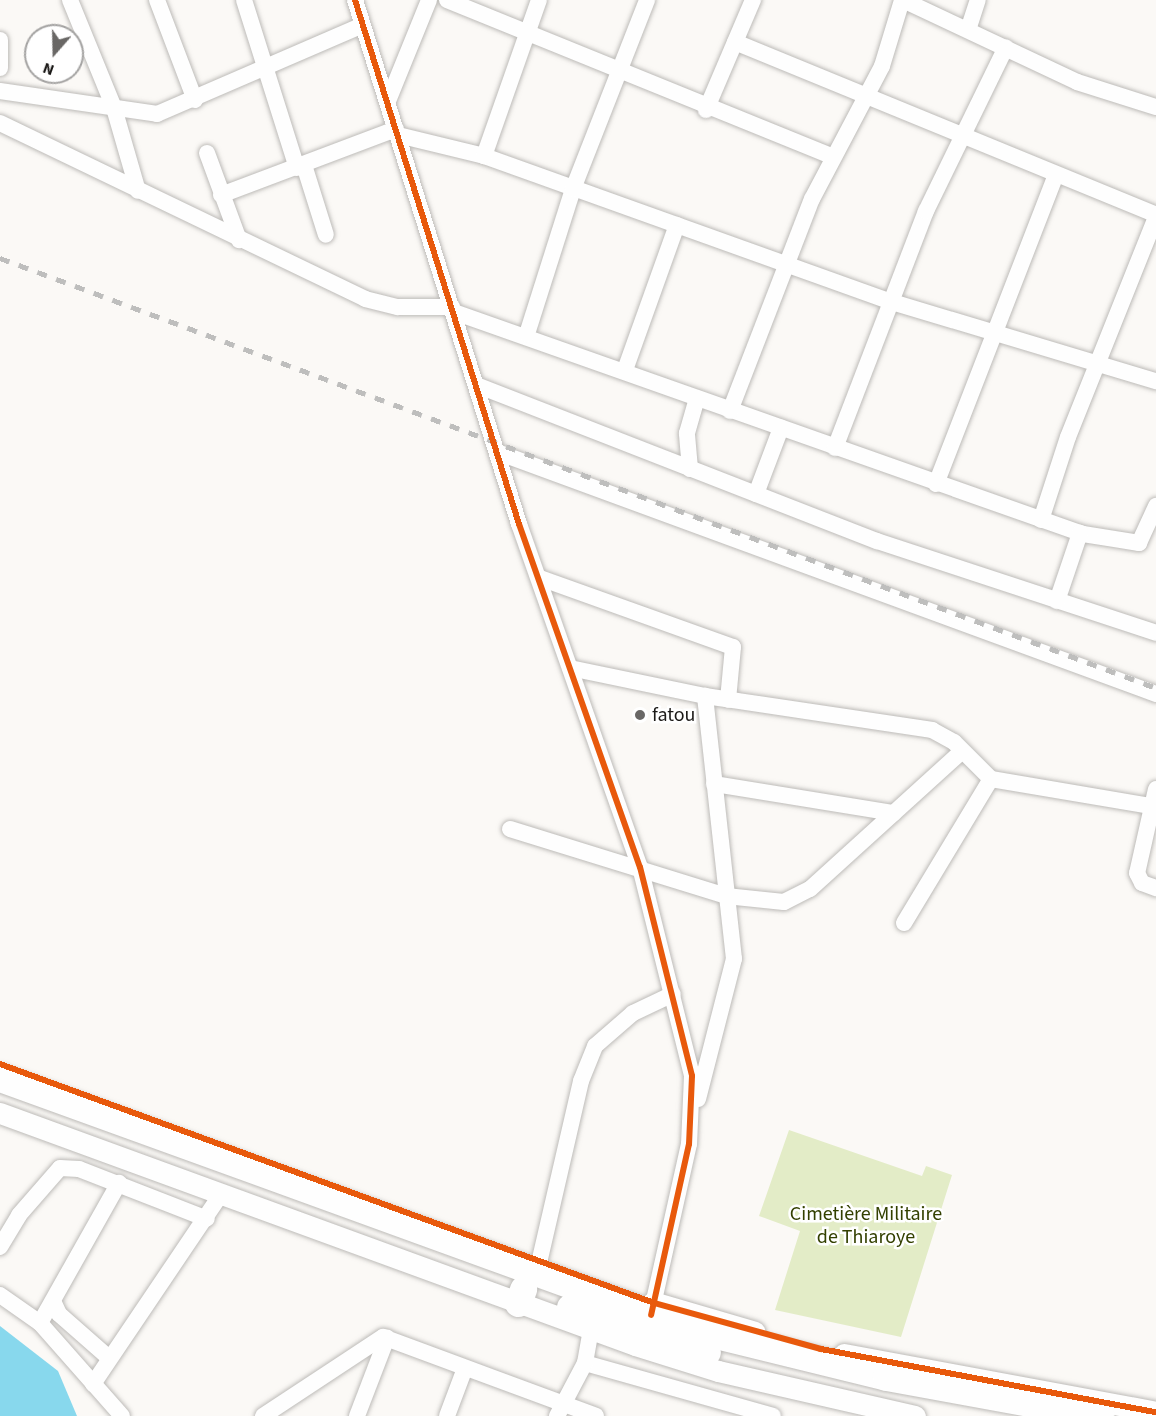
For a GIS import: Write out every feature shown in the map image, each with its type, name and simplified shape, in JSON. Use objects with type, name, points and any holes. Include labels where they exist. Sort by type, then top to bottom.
[{"type":"highway","points":[[0,1078],[652,1309],[825,1364],[1100,1416]]},
{"type":"highway","points":[[0,1097],[521,1296],[749,1364],[998,1416]]},
{"type":"street","points":[[70,0],[114,108],[138,190]]},
{"type":"street","points":[[158,0],[195,100]]},
{"type":"street","points":[[244,0],[263,68],[326,235]]},
{"type":"street","points":[[356,0],[479,386],[497,452],[640,867],[692,1076],[694,1114]]},
{"type":"street","points":[[388,101],[429,0]]},
{"type":"street","points":[[447,0],[524,34],[617,70],[706,110],[833,157]]},
{"type":"street","points":[[484,156],[524,34],[539,0]]},
{"type":"street","points":[[527,334],[573,189],[617,70],[647,0]]},
{"type":"street","points":[[706,110],[753,0]]},
{"type":"street","points":[[730,411],[786,265],[833,157],[867,96],[903,0],[969,27],[1077,81],[1156,107]]},
{"type":"street","points":[[969,27],[978,0]]},
{"type":"street","points":[[0,91],[157,114],[195,100],[363,25]]},
{"type":"street","points":[[0,40],[0,68]]},
{"type":"street","points":[[735,42],[1156,216],[1041,520]]},
{"type":"street","points":[[835,448],[892,302],[961,136],[1006,47]]},
{"type":"street","points":[[0,123],[365,299],[398,307],[453,310],[527,334],[730,411],[1080,533],[1139,543],[1156,506]]},
{"type":"street","points":[[221,195],[397,132],[484,156],[892,302],[1156,381]]},
{"type":"street","points":[[207,153],[239,240]]},
{"type":"street","points":[[936,484],[993,332],[1056,175]]},
{"type":"street","points":[[625,370],[677,225]]},
{"type":"street","points":[[479,386],[756,494],[1057,601],[1156,633]]},
{"type":"street","points":[[690,469],[687,433],[697,398]]},
{"type":"street","points":[[756,494],[781,428]]},
{"type":"street","points":[[657,455],[687,433]]},
{"type":"street","points":[[497,452],[1156,694]]},
{"type":"street","points":[[1057,601],[1080,533]]},
{"type":"street","points":[[540,578],[733,647],[729,700]]},
{"type":"street","points":[[570,668],[705,696],[932,730],[962,751],[991,779],[1154,806]]},
{"type":"street","points":[[581,699],[592,672]]},
{"type":"street","points":[[652,1309],[694,1114],[734,974],[705,696]]},
{"type":"street","points":[[510,829],[640,867],[726,896],[795,899],[962,751]]},
{"type":"street","points":[[904,922],[991,779]]},
{"type":"street","points":[[714,784],[894,813]]},
{"type":"street","points":[[1156,789],[1137,873],[1142,883],[1156,888]]},
{"type":"street","points":[[539,1263],[581,1082],[595,1046],[633,1012],[673,994]]},
{"type":"street","points":[[0,1064],[539,1263],[652,1309],[844,1354],[1156,1412]]},
{"type":"street","points":[[0,1113],[221,1194],[521,1296],[591,1329],[718,1371],[915,1416]]},
{"type":"street","points":[[0,1247],[19,1215],[60,1168],[119,1183],[207,1219]]},
{"type":"street","points":[[40,1323],[119,1183]]},
{"type":"street","points":[[93,1384],[207,1219],[221,1194]]},
{"type":"street","points":[[0,1295],[40,1323],[122,1416]]},
{"type":"street","points":[[52,1301],[59,1314],[109,1358]]},
{"type":"street","points":[[560,1410],[585,1363],[591,1329]]},
{"type":"street","points":[[263,1416],[377,1338],[387,1338],[465,1368],[560,1410],[596,1416]]},
{"type":"street","points":[[362,1415],[387,1338]]},
{"type":"street","points":[[585,1363],[773,1416]]},
{"type":"street","points":[[447,1416],[465,1368]]},
{"type":"green space","name":"Cimetière Militaire de Thiaroye","points":[[789,1130],[922,1176],[926,1166],[952,1175],[901,1337],[775,1310],[800,1231],[759,1216]]},
{"type":"water","points":[[0,1326],[58,1371],[77,1416],[0,1416]]},
{"type":"railway","points":[[0,258],[1156,688]]},
{"type":"cycle path","points":[[355,0],[519,524],[640,867],[692,1076],[689,1144],[651,1315]]},
{"type":"cycle path","points":[[0,1064],[654,1303],[821,1349],[1156,1412]]},
{"type":"place","name":"fatou","points":[[640,715]]}]
